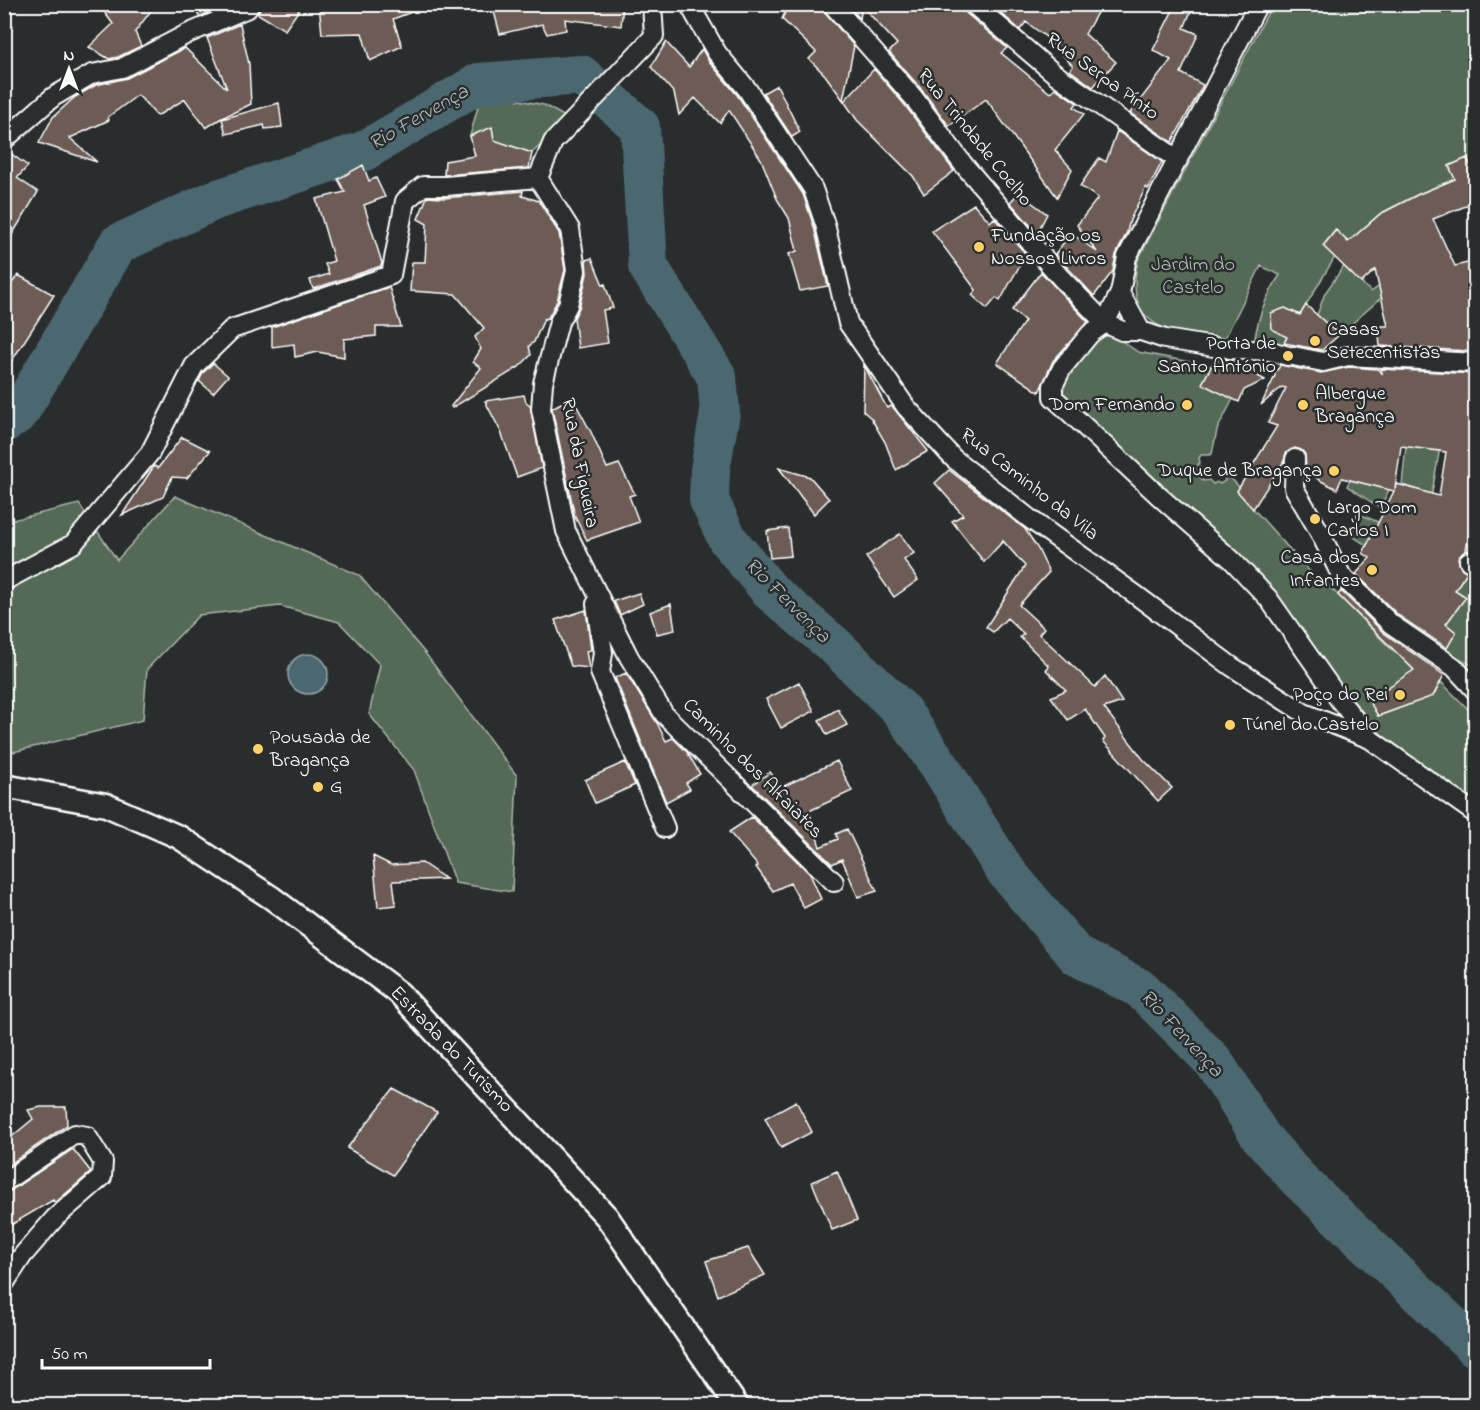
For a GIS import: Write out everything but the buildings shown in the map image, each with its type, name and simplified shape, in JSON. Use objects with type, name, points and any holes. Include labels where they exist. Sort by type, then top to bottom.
[{"type":"street","points":[[4,581],[73,544],[150,453],[194,366],[232,329],[391,276],[405,201],[423,186],[538,178],[553,142],[654,36],[652,4]]},
{"type":"street","name":"Rua Caminho da Vila","points":[[689,4],[717,53],[747,89],[813,189],[825,224],[848,323],[906,407],[953,458],[1030,519],[1231,666],[1304,713],[1370,739]]},
{"type":"street","name":"Rua Trindade Coelho","points":[[832,4],[913,97],[970,173],[1061,278],[1105,323]]},
{"type":"street","name":"Rua Serpa Pínto","points":[[974,4],[1055,74],[1178,160]]},
{"type":"street","points":[[1258,4],[1127,257],[1120,293],[1105,323],[1090,334],[1062,368],[1053,386],[1053,397],[1160,497],[1232,560],[1268,598],[1341,702],[1370,739],[1476,814]]},
{"type":"street","points":[[4,140],[52,97],[92,74],[122,68],[187,34],[249,6]]},
{"type":"street","name":"Rua da Figueira","points":[[538,178],[570,229],[576,271],[568,305],[559,322],[543,383],[541,409],[566,531],[593,587]]},
{"type":"street","points":[[1120,293],[1141,331]]},
{"type":"street","points":[[1105,323],[1122,330],[1141,331],[1165,339],[1225,349],[1271,351],[1323,362],[1348,356],[1476,363]]},
{"type":"street","points":[[1296,459],[1294,488],[1341,575],[1391,624],[1454,667],[1476,691]]},
{"type":"street","points":[[593,587],[603,653],[600,672],[665,828]]},
{"type":"street","name":"Caminho dos Alfaiates","points":[[593,587],[629,657],[664,714],[834,882]]},
{"type":"street","name":"Estrada do Turismo","points":[[4,786],[106,805],[179,837],[272,898],[399,993],[607,1217],[737,1406]]},
{"type":"street","points":[[4,1182],[75,1134],[87,1136],[104,1162],[102,1177],[55,1218],[23,1255],[4,1284]]},
{"type":"green space","name":"Jardim do Castelo","points":[[1272,5],[1475,5],[1475,172],[1473,173],[1467,159],[1449,166],[1455,179],[1380,214],[1348,242],[1335,230],[1323,246],[1335,257],[1300,315],[1285,308],[1271,314],[1287,337],[1283,345],[1254,344],[1263,308],[1280,275],[1261,266],[1222,344],[1169,330],[1144,314],[1137,301],[1135,283],[1138,260]]},
{"type":"green space","points":[[504,97],[544,105],[569,119],[532,153],[494,143],[492,128],[470,136],[479,103]]},
{"type":"green space","points":[[1344,266],[1371,292],[1386,281],[1391,289],[1339,335],[1317,315],[1325,293]]},
{"type":"green space","points":[[1113,335],[1138,352],[1211,366],[1202,384],[1216,391],[1223,387],[1234,397],[1217,430],[1212,454],[1201,455],[1199,458],[1200,463],[1198,464],[1202,470],[1199,475],[1203,481],[1209,480],[1213,484],[1217,482],[1220,484],[1225,481],[1224,476],[1227,474],[1242,490],[1239,493],[1324,587],[1328,585],[1392,650],[1395,647],[1421,666],[1369,700],[1378,716],[1433,696],[1441,682],[1475,716],[1475,805],[1386,740],[1329,672],[1269,589],[1239,554],[1201,525],[1061,397],[1065,374],[1095,338]]},
{"type":"green space","points":[[1445,419],[1428,515],[1413,509],[1417,489],[1402,485],[1406,447]]},
{"type":"green space","points":[[1388,473],[1397,474],[1380,508],[1347,486],[1350,480],[1384,488]]},
{"type":"green space","points":[[175,496],[359,575],[425,653],[517,776],[512,892],[455,883],[414,770],[369,714],[380,665],[339,622],[280,606],[199,615],[147,669],[143,720],[5,754],[4,522],[79,504],[117,560]]},
{"type":"green space","points":[[1357,513],[1392,528],[1374,550],[1352,536]]},
{"type":"green space","points":[[1469,569],[1475,573],[1475,667],[1445,651],[1456,633],[1446,624],[1466,597],[1455,590]]},
{"type":"water","points":[[308,654],[322,660],[328,674],[322,688],[308,694],[294,688],[288,674],[294,660]]},
{"type":"waterway","name":"Rio Fervença","points":[[4,423],[19,413],[118,244],[215,200],[364,151],[479,83],[581,75],[640,127],[648,266],[717,377],[720,413],[710,470],[709,500],[728,540],[771,592],[835,646],[901,710],[939,765],[1004,869],[1077,956],[1141,989],[1213,1061],[1261,1137],[1298,1179],[1476,1348]]},
{"type":"place","name":"Fundação os Nossos Livros","points":[[979,247]]},
{"type":"place","name":"Casas Setecentistas","points":[[1315,341]]},
{"type":"place","name":"Porta de Santo António","points":[[1288,356]]},
{"type":"place","name":"Dom Fernando","points":[[1187,405]]},
{"type":"place","name":"Albergue Bragança","points":[[1303,405]]},
{"type":"place","name":"Duque de Bragança","points":[[1334,471]]},
{"type":"place","name":"Largo Dom Carlos I","points":[[1315,519]]},
{"type":"place","name":"Casa dos Infantes","points":[[1372,570]]},
{"type":"place","name":"Poço do Rei","points":[[1400,695]]},
{"type":"place","name":"Túnel do Castelo","points":[[1230,725]]},
{"type":"place","name":"Pousada de Bragança","points":[[258,749]]},
{"type":"place","name":"G","points":[[318,787]]}]
